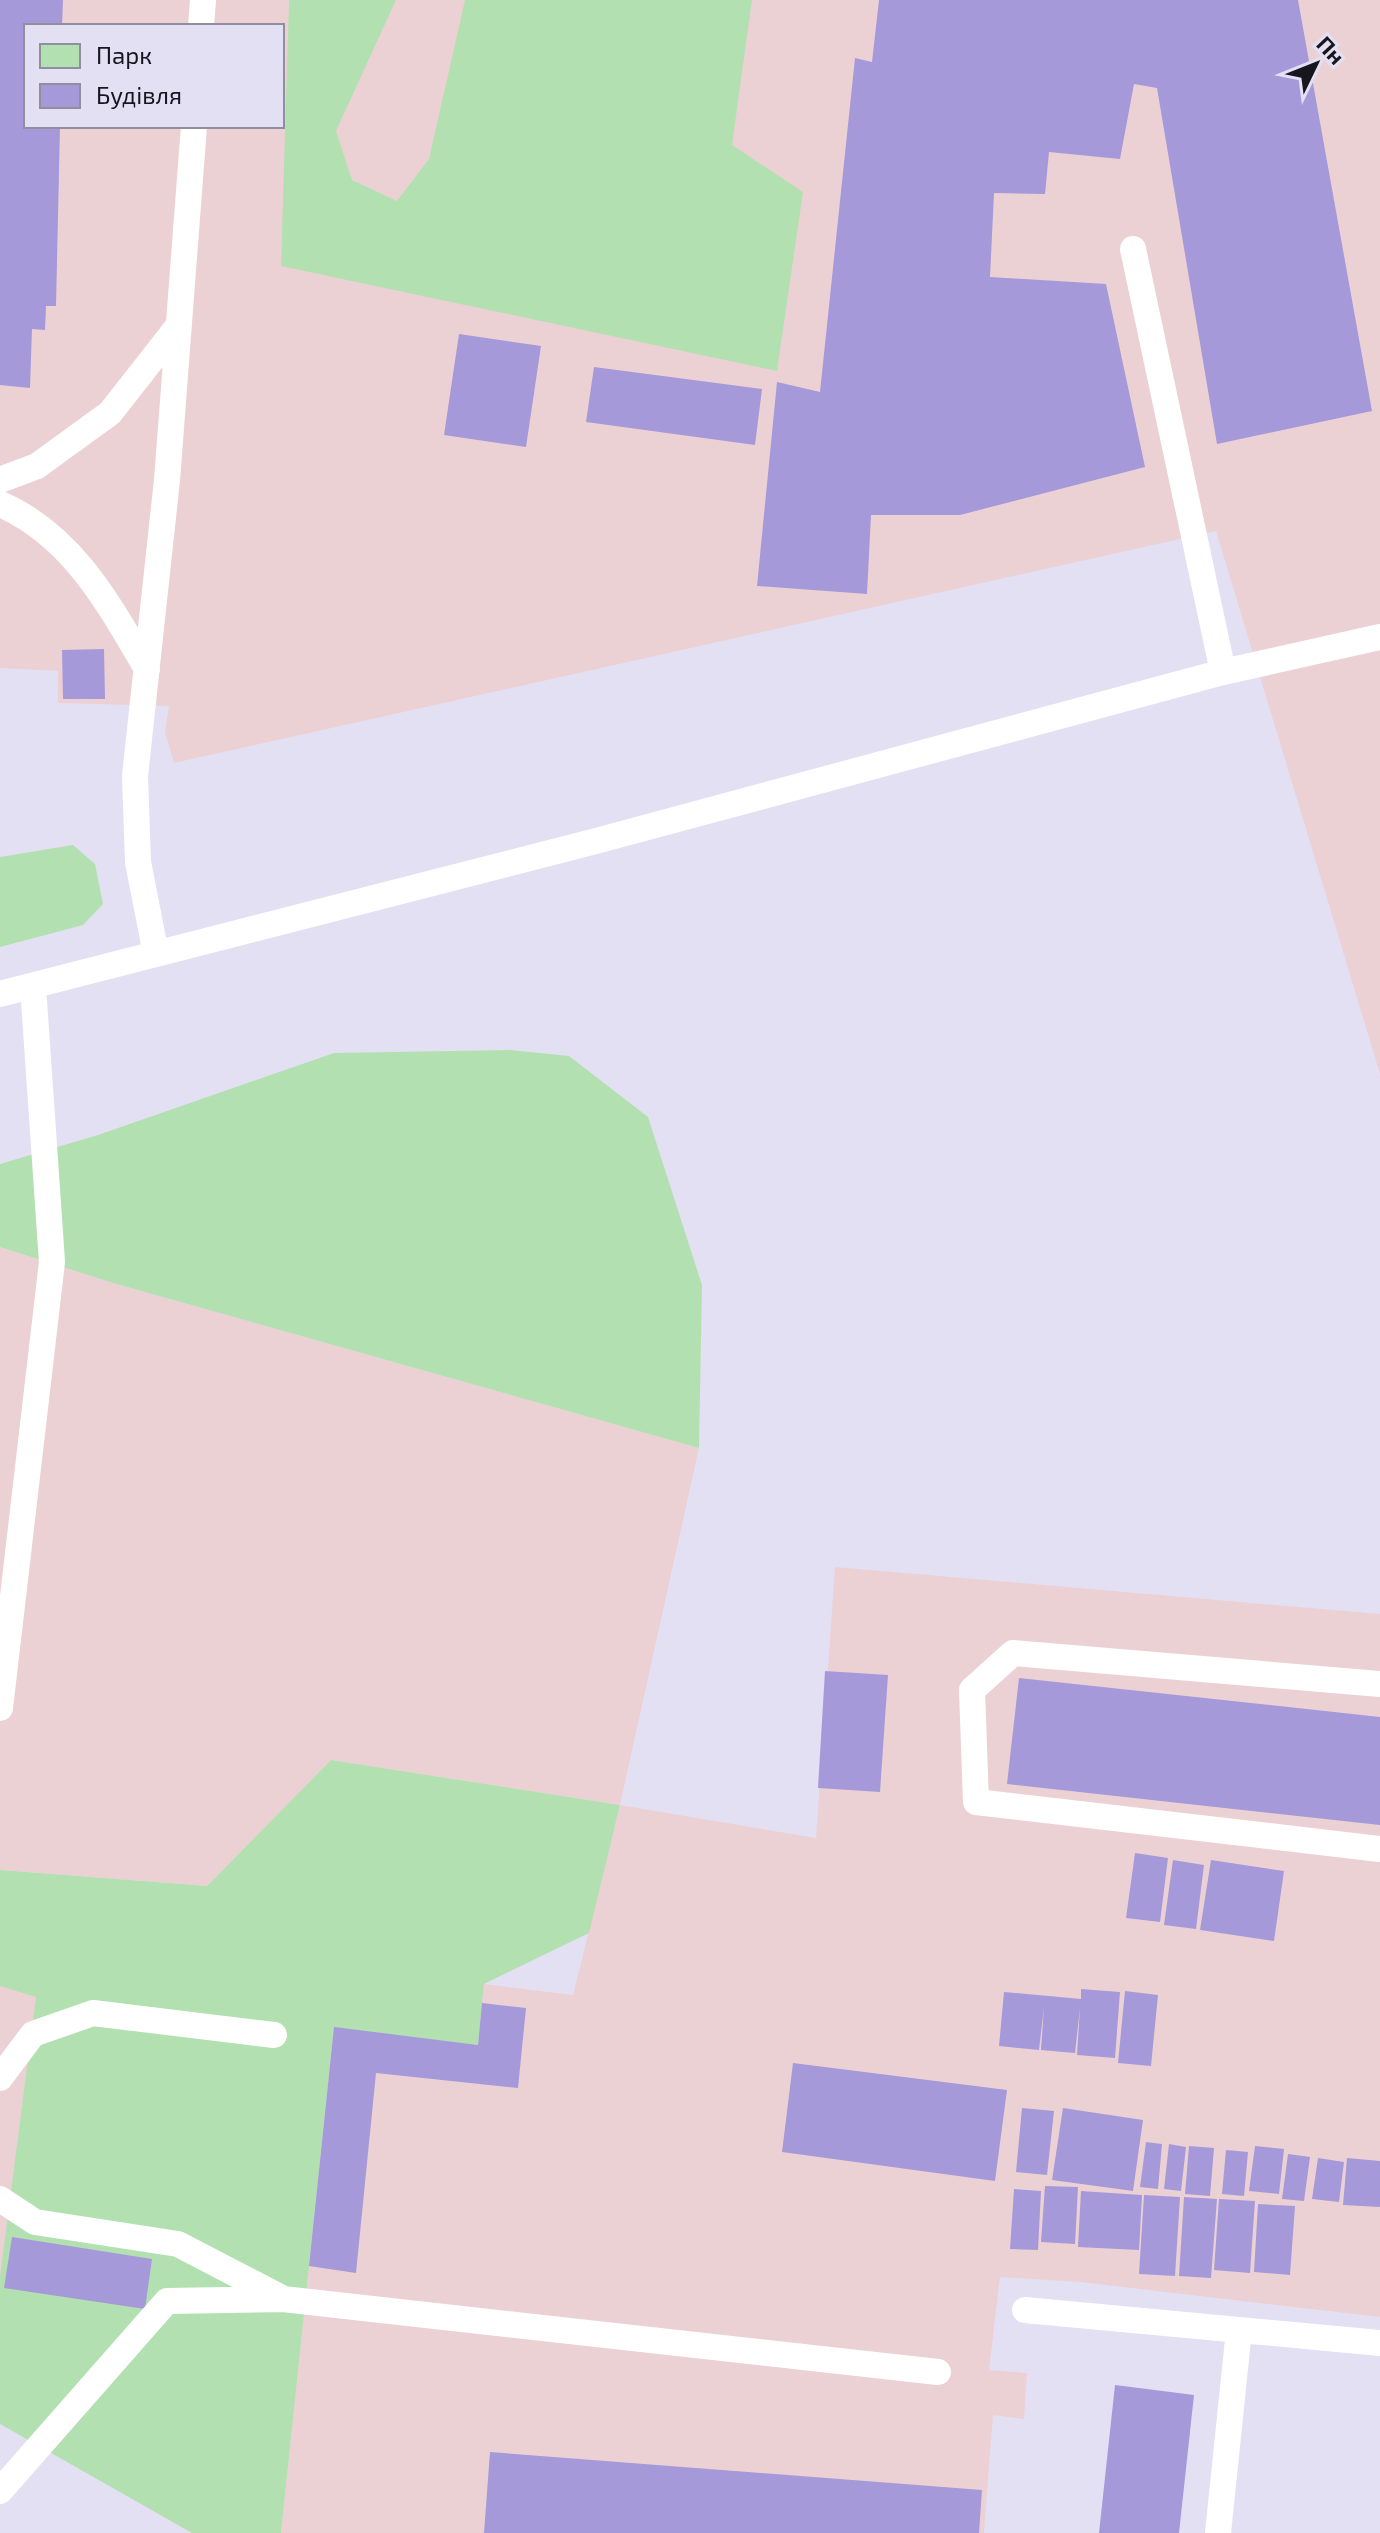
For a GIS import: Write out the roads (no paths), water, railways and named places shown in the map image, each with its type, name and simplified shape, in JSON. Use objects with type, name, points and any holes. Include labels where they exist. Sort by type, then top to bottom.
[{"type":"lane","points":[[201,24],[203,0]]},
{"type":"lane","points":[[156,954],[138,862],[135,791],[167,480],[194,128]]},
{"type":"lane","points":[[1133,249],[1223,672]]},
{"type":"lane","points":[[0,480],[37,466],[110,413],[179,325]]},
{"type":"lane","points":[[0,504],[19,512],[65,546],[110,605],[147,669]]},
{"type":"lane","points":[[0,994],[596,841],[1223,672],[1380,637]]},
{"type":"lane","points":[[0,1708],[52,1262],[33,986]]},
{"type":"lane","points":[[1380,1684],[1013,1653],[972,1690],[976,1802],[1380,1849]]},
{"type":"lane","points":[[0,2078],[33,2034],[93,2013],[274,2035]]},
{"type":"lane","points":[[0,2199],[35,2222],[178,2244],[283,2299]]},
{"type":"lane","points":[[0,2491],[167,2301],[283,2299],[938,2372]]},
{"type":"lane","points":[[1025,2310],[1380,2343]]},
{"type":"lane","points":[[1218,2533],[1239,2330]]}]
